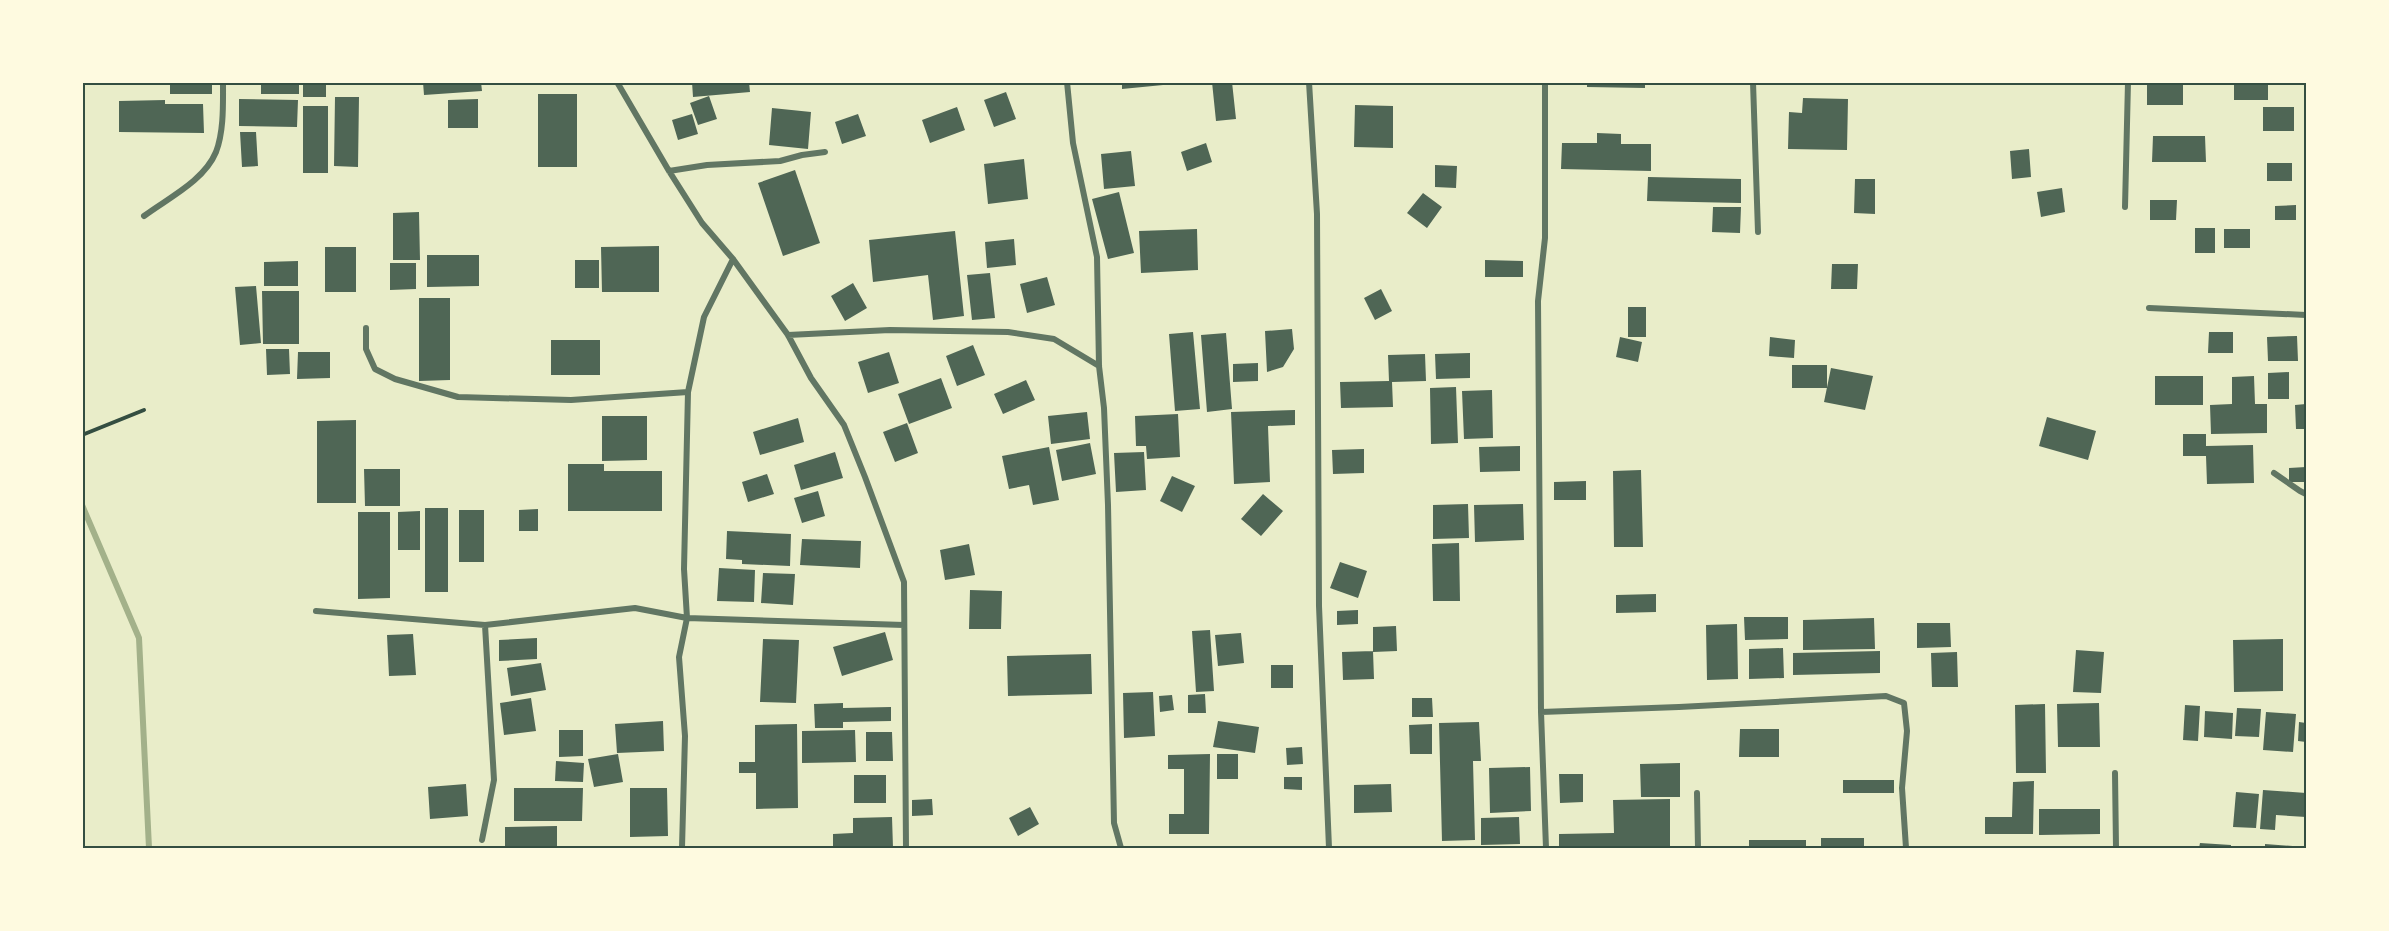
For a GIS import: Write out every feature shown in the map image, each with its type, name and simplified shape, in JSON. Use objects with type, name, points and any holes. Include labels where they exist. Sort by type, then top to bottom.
[{"type":"street","points":[[144,216],[198,177],[216,152],[223,112],[223,82]]},
{"type":"street","points":[[617,82],[702,223],[733,259],[788,335],[811,378],[844,425],[861,467],[904,582],[906,849]]},
{"type":"street","points":[[1067,82],[1073,143],[1097,257],[1099,366],[1104,408],[1108,505],[1114,823],[1121,849]]},
{"type":"street","points":[[1309,82],[1317,214],[1319,606],[1329,849]]},
{"type":"street","points":[[1545,82],[1545,238],[1538,301],[1540,712],[1546,849]]},
{"type":"street","points":[[1753,82],[1758,232]]},
{"type":"street","points":[[2125,207],[2128,82]]},
{"type":"street","points":[[669,171],[707,165],[780,161],[802,155],[825,153]]},
{"type":"street","points":[[682,849],[685,736],[679,657],[687,618],[684,569],[688,392],[704,317],[733,259]]},
{"type":"street","points":[[2149,308],[2307,315]]},
{"type":"street","points":[[366,328],[366,349],[375,369],[395,379],[458,397],[571,400],[688,392]]},
{"type":"street","points":[[788,335],[890,330],[1008,332],[1054,339],[1099,366]]},
{"type":"street","points":[[2274,473],[2300,492],[2307,494]]},
{"type":"street","points":[[316,611],[485,625],[635,608],[687,618],[904,625]]},
{"type":"street","points":[[482,840],[494,780],[485,625]]},
{"type":"street","points":[[1540,712],[1886,696],[1904,703],[1907,731],[1902,788],[1906,849]]},
{"type":"street","points":[[2115,774],[2116,849]]},
{"type":"street","points":[[1697,793],[1698,849]]},
{"type":"path","points":[[82,435],[144,410]]},
{"type":"building","points":[[170,82],[212,82],[212,94],[170,94]]},
{"type":"building","points":[[261,82],[299,82],[299,94],[261,94]]},
{"type":"building","points":[[303,82],[326,82],[326,97],[303,97]]},
{"type":"building","points":[[423,82],[481,82],[482,91],[424,95]]},
{"type":"building","points":[[692,82],[749,82],[750,92],[693,97]]},
{"type":"building","points":[[1122,82],[1163,82],[1163,85],[1122,89]]},
{"type":"building","points":[[1212,82],[1232,82],[1236,119],[1216,121]]},
{"type":"building","points":[[1587,82],[1645,82],[1645,88],[1587,87]]},
{"type":"building","points":[[2147,82],[2183,82],[2183,105],[2147,105]]},
{"type":"building","points":[[2234,82],[2268,82],[2268,100],[2234,100]]},
{"type":"building","points":[[1006,92],[1016,119],[994,127],[984,100]]},
{"type":"building","points":[[538,94],[577,94],[577,167],[538,167]]},
{"type":"building","points":[[709,96],[717,119],[698,125],[690,103]]},
{"type":"building","points":[[335,97],[359,97],[358,167],[334,166]]},
{"type":"building","points":[[1803,98],[1848,99],[1847,150],[1788,149],[1789,112],[1802,113]]},
{"type":"building","points":[[239,99],[298,100],[297,127],[239,126]]},
{"type":"building","points":[[478,99],[478,128],[448,128],[448,100]]},
{"type":"building","points":[[165,100],[165,104],[203,104],[204,133],[119,132],[119,101]]},
{"type":"building","points":[[1355,105],[1393,106],[1393,148],[1354,147]]},
{"type":"building","points":[[303,106],[328,106],[328,173],[303,173]]},
{"type":"building","points":[[957,107],[965,130],[930,143],[922,120]]},
{"type":"building","points":[[2263,107],[2294,107],[2294,131],[2263,131]]},
{"type":"building","points":[[772,108],[811,112],[808,149],[769,145]]},
{"type":"building","points":[[692,114],[698,134],[678,140],[672,120]]},
{"type":"building","points":[[858,114],[866,136],[842,144],[835,122]]},
{"type":"building","points":[[240,132],[256,132],[258,166],[242,167]]},
{"type":"building","points":[[1597,133],[1621,134],[1621,144],[1651,144],[1651,171],[1561,169],[1562,143],[1597,143]]},
{"type":"building","points":[[2153,136],[2205,136],[2206,162],[2152,162]]},
{"type":"building","points":[[1206,143],[1212,162],[1187,171],[1181,152]]},
{"type":"building","points":[[2029,149],[2031,177],[2012,179],[2010,151]]},
{"type":"building","points":[[1131,151],[1135,186],[1104,189],[1101,154]]},
{"type":"building","points":[[1024,159],[1028,199],[988,204],[984,164]]},
{"type":"building","points":[[2267,163],[2292,163],[2292,181],[2267,181]]},
{"type":"building","points":[[1435,165],[1457,166],[1456,188],[1435,187]]},
{"type":"building","points":[[795,170],[820,243],[783,256],[758,183]]},
{"type":"building","points":[[1648,177],[1741,179],[1741,203],[1647,201]]},
{"type":"building","points":[[1855,179],[1875,179],[1875,214],[1854,213]]},
{"type":"building","points":[[2062,188],[2065,212],[2041,217],[2037,192]]},
{"type":"building","points":[[1119,192],[1134,253],[1108,259],[1092,199]]},
{"type":"building","points":[[1423,193],[1442,207],[1427,228],[1407,213]]},
{"type":"building","points":[[2150,200],[2177,200],[2176,220],[2150,220]]},
{"type":"building","points":[[2296,205],[2296,220],[2275,220],[2275,206]]},
{"type":"building","points":[[1713,207],[1741,207],[1740,233],[1712,232]]},
{"type":"building","points":[[419,212],[420,260],[393,260],[393,213]]},
{"type":"building","points":[[2195,228],[2215,228],[2215,253],[2195,253]]},
{"type":"building","points":[[1197,229],[1198,270],[1141,273],[1139,231]]},
{"type":"building","points":[[2224,229],[2250,229],[2250,248],[2224,248]]},
{"type":"building","points":[[955,231],[964,316],[933,320],[928,275],[873,282],[869,240]]},
{"type":"building","points":[[1014,239],[1016,265],[987,268],[985,242]]},
{"type":"building","points":[[659,246],[659,292],[602,292],[601,247]]},
{"type":"building","points":[[325,247],[356,247],[356,292],[325,292]]},
{"type":"building","points":[[427,255],[479,255],[479,286],[427,287]]},
{"type":"building","points":[[575,260],[599,260],[599,288],[575,288]]},
{"type":"building","points":[[1485,260],[1523,261],[1523,277],[1485,277]]},
{"type":"building","points":[[298,261],[298,286],[264,286],[264,262]]},
{"type":"building","points":[[390,263],[416,263],[416,289],[390,290]]},
{"type":"building","points":[[1832,264],[1858,264],[1857,289],[1831,289]]},
{"type":"building","points":[[990,273],[995,318],[972,320],[967,275]]},
{"type":"building","points":[[1047,277],[1055,305],[1027,313],[1020,284]]},
{"type":"building","points":[[853,283],[867,308],[845,321],[831,296]]},
{"type":"building","points":[[256,286],[261,343],[240,345],[235,287]]},
{"type":"building","points":[[1381,289],[1392,311],[1375,320],[1364,298]]},
{"type":"building","points":[[262,291],[299,291],[299,344],[263,344]]},
{"type":"building","points":[[419,298],[450,298],[450,380],[419,381]]},
{"type":"building","points":[[1628,307],[1646,307],[1646,337],[1628,337]]},
{"type":"building","points":[[1292,329],[1294,349],[1283,367],[1267,372],[1265,331]]},
{"type":"building","points":[[1193,332],[1200,409],[1175,411],[1169,334]]},
{"type":"building","points":[[2209,332],[2233,332],[2233,353],[2208,353]]},
{"type":"building","points":[[1226,333],[1232,409],[1207,412],[1201,335]]},
{"type":"building","points":[[2297,336],[2298,361],[2268,361],[2267,337]]},
{"type":"building","points":[[1620,337],[1642,342],[1638,362],[1616,357]]},
{"type":"building","points":[[1770,337],[1795,340],[1794,358],[1769,356]]},
{"type":"building","points":[[551,340],[600,340],[600,375],[551,375]]},
{"type":"building","points":[[973,345],[985,375],[957,386],[946,356]]},
{"type":"building","points":[[266,349],[289,349],[290,374],[267,375]]},
{"type":"building","points":[[298,352],[330,352],[330,378],[297,379]]},
{"type":"building","points":[[889,352],[899,383],[868,393],[858,362]]},
{"type":"building","points":[[1470,353],[1470,378],[1436,379],[1435,354]]},
{"type":"building","points":[[1425,354],[1426,381],[1392,382],[1393,407],[1341,408],[1340,382],[1389,381],[1388,355]]},
{"type":"building","points":[[1258,363],[1258,381],[1233,382],[1233,364]]},
{"type":"building","points":[[1792,365],[1827,365],[1827,388],[1792,388]]},
{"type":"building","points":[[1831,368],[1873,376],[1865,410],[1824,402]]},
{"type":"building","points":[[2289,372],[2289,399],[2268,399],[2268,373]]},
{"type":"building","points":[[2155,376],[2203,376],[2203,405],[2155,405]]},
{"type":"building","points":[[2254,376],[2255,404],[2267,404],[2267,433],[2211,434],[2210,405],[2232,404],[2232,377]]},
{"type":"building","points":[[941,378],[952,408],[909,424],[898,394]]},
{"type":"building","points":[[1026,380],[1035,400],[1003,414],[994,394]]},
{"type":"building","points":[[1456,387],[1458,443],[1431,444],[1430,388]]},
{"type":"building","points":[[1492,390],[1493,438],[1464,439],[1462,391]]},
{"type":"building","points":[[2306,404],[2306,429],[2296,429],[2295,405]]},
{"type":"building","points":[[1295,410],[1295,425],[1268,426],[1270,482],[1234,484],[1231,412]]},
{"type":"building","points":[[1087,412],[1090,439],[1051,444],[1048,416]]},
{"type":"building","points":[[1178,414],[1180,457],[1147,459],[1146,446],[1136,446],[1135,416]]},
{"type":"building","points":[[602,416],[647,416],[647,460],[602,461]]},
{"type":"building","points":[[2047,417],[2096,431],[2088,460],[2039,446]]},
{"type":"building","points":[[798,418],[804,442],[760,455],[753,432]]},
{"type":"building","points":[[356,420],[356,503],[317,503],[317,421]]},
{"type":"building","points":[[907,423],[918,453],[895,462],[883,432]]},
{"type":"building","points":[[2183,434],[2206,434],[2206,446],[2253,445],[2254,483],[2207,484],[2206,456],[2183,456]]},
{"type":"building","points":[[1090,443],[1096,474],[1062,481],[1056,450]]},
{"type":"building","points":[[1520,446],[1520,471],[1480,472],[1479,447]]},
{"type":"building","points":[[1049,447],[1059,500],[1033,505],[1029,485],[1009,489],[1002,456]]},
{"type":"building","points":[[1364,449],[1364,473],[1333,474],[1332,450]]},
{"type":"building","points":[[835,452],[843,478],[801,490],[794,465]]},
{"type":"building","points":[[1144,452],[1146,490],[1116,492],[1114,453]]},
{"type":"building","points":[[568,464],[604,464],[604,471],[662,471],[662,511],[568,511]]},
{"type":"building","points":[[2306,467],[2306,482],[2289,482],[2289,468]]},
{"type":"building","points":[[364,469],[400,469],[400,506],[365,506]]},
{"type":"building","points":[[1641,470],[1643,547],[1614,547],[1613,471]]},
{"type":"building","points":[[767,474],[774,494],[748,502],[742,482]]},
{"type":"building","points":[[1172,476],[1195,486],[1182,512],[1160,501]]},
{"type":"building","points":[[1586,481],[1586,500],[1554,500],[1554,482]]},
{"type":"building","points":[[818,491],[825,516],[802,523],[794,498]]},
{"type":"building","points":[[1263,494],[1283,511],[1261,536],[1241,519]]},
{"type":"building","points":[[1468,504],[1469,538],[1433,539],[1433,505]]},
{"type":"building","points":[[1523,504],[1524,540],[1475,542],[1474,505]]},
{"type":"building","points":[[425,508],[448,508],[448,592],[425,592]]},
{"type":"building","points":[[538,509],[538,531],[519,531],[519,510]]},
{"type":"building","points":[[459,510],[484,510],[484,562],[459,562]]},
{"type":"building","points":[[420,511],[420,550],[398,550],[398,512]]},
{"type":"building","points":[[358,512],[390,512],[390,598],[358,599]]},
{"type":"building","points":[[727,531],[791,534],[790,566],[742,564],[742,560],[726,559]]},
{"type":"building","points":[[802,539],[861,541],[860,568],[800,565]]},
{"type":"building","points":[[1459,543],[1460,601],[1433,601],[1432,544]]},
{"type":"building","points":[[969,544],[975,575],[945,580],[940,550]]},
{"type":"building","points":[[1340,562],[1367,571],[1358,598],[1330,588]]},
{"type":"building","points":[[719,568],[755,570],[754,602],[717,601]]},
{"type":"building","points":[[763,573],[795,574],[793,605],[761,603]]},
{"type":"building","points":[[970,590],[1002,591],[1001,629],[969,629]]},
{"type":"building","points":[[1656,594],[1656,612],[1616,613],[1616,595]]},
{"type":"building","points":[[1358,610],[1358,624],[1337,625],[1337,611]]},
{"type":"building","points":[[1744,617],[1788,617],[1788,639],[1745,640]]},
{"type":"building","points":[[1874,618],[1875,649],[1803,650],[1803,620]]},
{"type":"building","points":[[1917,623],[1950,623],[1951,647],[1917,648]]},
{"type":"building","points":[[1737,624],[1738,679],[1707,680],[1706,625]]},
{"type":"building","points":[[1396,626],[1397,651],[1373,652],[1373,627]]},
{"type":"building","points":[[1210,630],[1214,691],[1196,692],[1192,631]]},
{"type":"building","points":[[885,632],[893,660],[842,676],[833,647]]},
{"type":"building","points":[[1241,633],[1244,663],[1218,666],[1215,635]]},
{"type":"building","points":[[413,634],[416,675],[389,676],[387,635]]},
{"type":"building","points":[[537,638],[537,659],[499,661],[499,640]]},
{"type":"building","points":[[763,639],[799,640],[796,703],[760,702]]},
{"type":"building","points":[[2283,639],[2283,691],[2234,692],[2233,640]]},
{"type":"building","points":[[1783,648],[1784,678],[1749,679],[1749,649]]},
{"type":"building","points":[[2076,650],[2104,652],[2101,693],[2073,692]]},
{"type":"building","points":[[1373,651],[1374,679],[1343,680],[1342,652]]},
{"type":"building","points":[[1880,651],[1880,673],[1793,675],[1793,653]]},
{"type":"building","points":[[1957,652],[1958,687],[1932,687],[1931,653]]},
{"type":"building","points":[[1091,654],[1092,694],[1008,696],[1007,656]]},
{"type":"building","points":[[541,663],[546,690],[511,696],[507,668]]},
{"type":"building","points":[[1271,665],[1293,665],[1293,688],[1271,688]]},
{"type":"building","points":[[1153,692],[1155,736],[1124,738],[1123,693]]},
{"type":"building","points":[[1205,694],[1206,713],[1188,713],[1188,695]]},
{"type":"building","points":[[1172,695],[1174,710],[1160,712],[1159,696]]},
{"type":"building","points":[[531,698],[536,731],[504,735],[500,703]]},
{"type":"building","points":[[1412,698],[1432,698],[1433,717],[1412,717]]},
{"type":"building","points":[[843,703],[843,708],[891,707],[891,721],[843,722],[843,728],[815,728],[814,704]]},
{"type":"building","points":[[2099,703],[2100,747],[2058,747],[2057,704]]},
{"type":"building","points":[[2045,704],[2046,773],[2016,773],[2015,705]]},
{"type":"building","points":[[2185,705],[2200,706],[2198,741],[2183,740]]},
{"type":"building","points":[[2237,708],[2261,709],[2259,737],[2235,736]]},
{"type":"building","points":[[2205,711],[2233,713],[2232,739],[2204,737]]},
{"type":"building","points":[[2266,712],[2296,714],[2293,752],[2263,750]]},
{"type":"building","points":[[663,721],[664,751],[617,753],[615,724]]},
{"type":"building","points":[[1218,721],[1259,727],[1255,753],[1213,747]]},
{"type":"building","points":[[1479,722],[1481,761],[1473,761],[1475,840],[1442,841],[1439,723]]},
{"type":"building","points":[[2299,722],[2306,723],[2306,742],[2298,741]]},
{"type":"building","points":[[797,724],[798,808],[756,809],[756,773],[739,773],[739,762],[755,762],[755,725]]},
{"type":"building","points":[[1432,724],[1432,754],[1410,754],[1409,725]]},
{"type":"building","points":[[1740,729],[1779,729],[1779,757],[1739,757]]},
{"type":"building","points":[[559,730],[583,730],[583,756],[559,757]]},
{"type":"building","points":[[855,730],[856,762],[802,763],[802,731]]},
{"type":"building","points":[[866,732],[892,732],[893,761],[866,761]]},
{"type":"building","points":[[1302,747],[1303,764],[1287,765],[1286,748]]},
{"type":"building","points":[[618,754],[623,782],[594,787],[588,759]]},
{"type":"building","points":[[1210,754],[1209,834],[1169,834],[1169,814],[1184,814],[1184,769],[1168,769],[1168,755]]},
{"type":"building","points":[[1217,754],[1238,754],[1238,779],[1217,779]]},
{"type":"building","points":[[556,761],[584,763],[583,782],[555,781]]},
{"type":"building","points":[[1680,763],[1680,797],[1641,797],[1640,764]]},
{"type":"building","points":[[1530,767],[1531,811],[1490,813],[1489,768]]},
{"type":"building","points":[[1559,774],[1583,774],[1583,802],[1560,803]]},
{"type":"building","points":[[854,775],[886,775],[886,803],[854,803]]},
{"type":"building","points":[[1284,777],[1302,777],[1302,790],[1284,789]]},
{"type":"building","points":[[1843,780],[1894,780],[1894,793],[1843,793]]},
{"type":"building","points":[[2034,781],[2033,834],[1985,834],[1985,817],[2012,817],[2013,782]]},
{"type":"building","points":[[466,784],[468,816],[430,819],[428,787]]},
{"type":"building","points":[[1391,784],[1392,812],[1354,813],[1354,785]]},
{"type":"building","points":[[514,788],[583,788],[582,821],[514,821]]},
{"type":"building","points":[[630,788],[667,788],[668,836],[630,837]]},
{"type":"building","points":[[2263,790],[2306,793],[2306,817],[2276,815],[2275,830],[2260,829]]},
{"type":"building","points":[[2236,792],[2259,794],[2256,828],[2233,827]]},
{"type":"building","points":[[932,799],[933,815],[912,816],[912,800]]},
{"type":"building","points":[[1670,799],[1670,848],[1559,848],[1559,834],[1614,833],[1613,800]]},
{"type":"building","points":[[1030,807],[1039,824],[1018,836],[1009,818]]},
{"type":"building","points":[[2039,809],[2100,809],[2100,834],[2039,835]]},
{"type":"building","points":[[892,817],[893,848],[833,848],[833,834],[853,833],[853,818]]},
{"type":"building","points":[[1519,817],[1520,844],[1481,845],[1481,818]]},
{"type":"building","points":[[557,826],[557,848],[505,848],[505,827]]},
{"type":"building","points":[[1821,838],[1864,838],[1864,848],[1821,848]]},
{"type":"building","points":[[1749,840],[1806,840],[1806,848],[1749,848]]},
{"type":"building","points":[[2200,843],[2231,845],[2231,848],[2199,848]]},
{"type":"building","points":[[2265,844],[2306,847],[2306,848],[2265,848]]},
{"type":"building","points":[[625,846],[646,847],[646,848],[625,848]]},
{"type":"waterway","points":[[82,505],[139,638],[149,848]]}]
